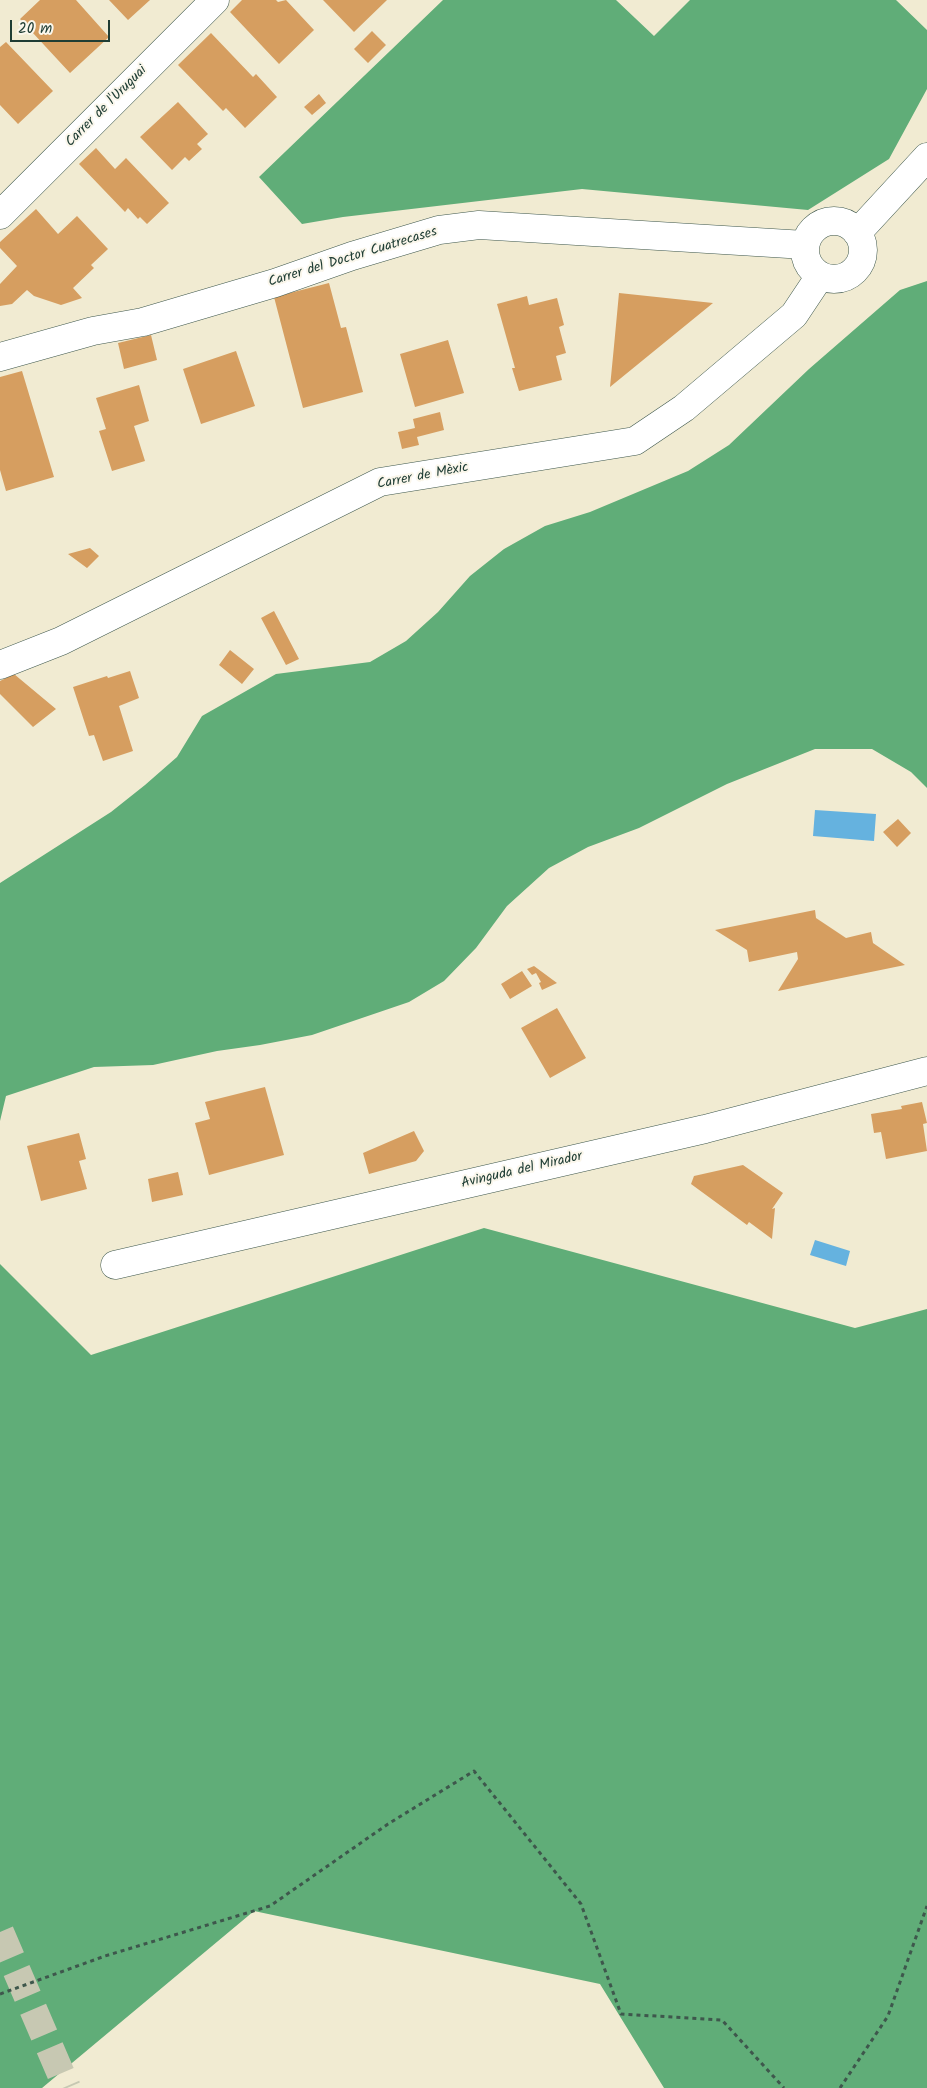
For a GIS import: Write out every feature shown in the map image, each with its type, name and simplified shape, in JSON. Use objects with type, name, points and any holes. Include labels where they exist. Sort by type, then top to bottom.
[{"type":"street","name":"Carrer de l'Uruguai","points":[[0,215],[215,0]]},
{"type":"street","points":[[857,233],[927,157]]},
{"type":"street","points":[[842,222],[857,233],[860,239],[861,256],[853,272],[838,279],[829,279],[820,276],[813,270],[808,262],[805,245],[808,236],[816,228],[825,224],[842,222]]},
{"type":"street","name":"Carrer del Doctor Cuatrecases","points":[[0,357],[93,330],[143,322],[275,283],[378,248],[439,230],[471,226],[517,227],[805,245]]},
{"type":"street","name":"Carrer de Mèxic","points":[[0,665],[60,641],[380,482],[635,442],[684,408],[794,316],[820,276]]},
{"type":"street","name":"Avinguda del Mirador","points":[[115,1264],[705,1129],[927,1071]]},
{"type":"path","points":[[0,1994],[105,1956],[270,1906],[388,1824],[474,1771],[582,1904],[621,2014],[722,2020],[784,2088]]},
{"type":"path","points":[[840,2088],[888,2016],[927,1906]]},
{"type":"green space","points":[[443,0],[616,0],[654,36],[690,0],[896,0],[927,30],[927,89],[889,159],[808,210],[582,189],[343,217],[302,224],[259,177]]},
{"type":"green space","points":[[927,281],[927,788],[911,772],[872,749],[815,749],[727,784],[639,828],[588,847],[549,868],[507,906],[476,948],[444,981],[409,1002],[312,1035],[217,1051],[153,1065],[94,1067],[6,1096],[0,1121],[0,883],[111,812],[145,785],[177,757],[202,716],[276,674],[370,662],[406,641],[438,612],[470,576],[504,549],[545,526],[590,512],[688,471],[729,445],[809,369],[900,290]]},
{"type":"green space","points":[[484,1228],[855,1328],[927,1309],[927,2088],[664,2088],[600,1984],[254,1911],[42,2088],[0,2088],[0,1264],[91,1355]]},
{"type":"water","points":[[815,810],[876,814],[874,841],[813,836]]},
{"type":"water","points":[[815,1240],[850,1251],[846,1266],[810,1255]]},
{"type":"building","points":[[40,0],[76,0],[109,37],[70,73],[20,19]]},
{"type":"building","points":[[109,0],[150,0],[128,20]]},
{"type":"building","points":[[242,0],[276,0],[278,2],[286,0],[314,30],[279,64],[230,12]]},
{"type":"building","points":[[323,0],[387,0],[354,32]]},
{"type":"building","points":[[372,31],[386,45],[368,63],[354,49]]},
{"type":"building","points":[[211,33],[253,77],[256,74],[277,97],[245,128],[226,108],[223,111],[178,65]]},
{"type":"building","points":[[6,42],[53,91],[18,124],[0,105],[0,47]]},
{"type":"building","points":[[319,94],[326,103],[312,115],[304,107]]},
{"type":"building","points":[[178,102],[208,134],[197,144],[202,149],[189,161],[185,157],[172,170],[140,137]]},
{"type":"building","points":[[96,148],[115,169],[126,158],[169,203],[147,224],[140,217],[138,219],[128,208],[125,212],[79,164]]},
{"type":"building","points":[[36,209],[58,234],[77,216],[108,249],[91,265],[94,268],[73,288],[82,298],[61,305],[34,296],[27,290],[12,304],[0,306],[0,284],[17,266],[0,248],[0,242]]},
{"type":"building","points":[[329,283],[341,328],[346,327],[363,392],[303,408],[274,297]]},
{"type":"building","points":[[619,293],[713,303],[610,387]]},
{"type":"building","points":[[527,296],[529,305],[557,298],[564,325],[559,327],[566,353],[556,356],[562,380],[519,391],[512,368],[515,368],[497,304]]},
{"type":"building","points":[[151,335],[157,360],[124,369],[118,343]]},
{"type":"building","points":[[448,340],[464,393],[415,407],[400,354]]},
{"type":"building","points":[[236,351],[255,406],[201,424],[183,369]]},
{"type":"building","points":[[22,371],[54,477],[6,491],[0,470],[0,377]]},
{"type":"building","points":[[139,385],[149,421],[134,426],[145,461],[112,471],[99,431],[106,429],[96,398]]},
{"type":"building","points":[[440,412],[444,430],[417,437],[419,445],[402,449],[398,432],[415,428],[413,419]]},
{"type":"building","points":[[90,548],[99,556],[87,568],[68,554]]},
{"type":"building","points":[[274,611],[299,659],[286,665],[261,618]]},
{"type":"building","points":[[230,650],[254,669],[242,684],[219,665]]},
{"type":"building","points":[[130,671],[139,698],[119,706],[133,751],[103,761],[94,735],[89,736],[73,687]]},
{"type":"building","points":[[14,674],[56,709],[33,727],[0,694],[0,681]]},
{"type":"building","points":[[898,819],[911,833],[897,847],[883,832]]},
{"type":"building","points":[[815,910],[816,918],[846,938],[871,932],[873,943],[905,965],[778,991],[798,959],[797,952],[749,962],[747,950],[715,930]]},
{"type":"building","points":[[534,966],[557,983],[542,990],[539,983],[541,982],[536,973],[532,975],[527,969]]},
{"type":"building","points":[[522,971],[532,986],[510,999],[501,984]]},
{"type":"building","points":[[557,1008],[586,1058],[550,1078],[521,1028]]},
{"type":"building","points":[[265,1087],[284,1155],[209,1175],[195,1123],[210,1119],[205,1102]]},
{"type":"building","points":[[922,1102],[927,1123],[923,1124],[927,1151],[886,1159],[881,1132],[874,1133],[871,1114],[902,1109],[901,1106]]},
{"type":"building","points":[[414,1131],[424,1151],[416,1161],[369,1174],[363,1153]]},
{"type":"building","points":[[79,1133],[86,1159],[79,1161],[87,1189],[41,1201],[27,1146]]},
{"type":"building","points":[[743,1165],[783,1193],[772,1209],[775,1208],[772,1239],[749,1222],[747,1225],[691,1184],[694,1176]]},
{"type":"building","points":[[178,1172],[183,1195],[152,1202],[148,1179]]},
{"type":"tunnel","points":[[0,1932],[67,2088]]}]
